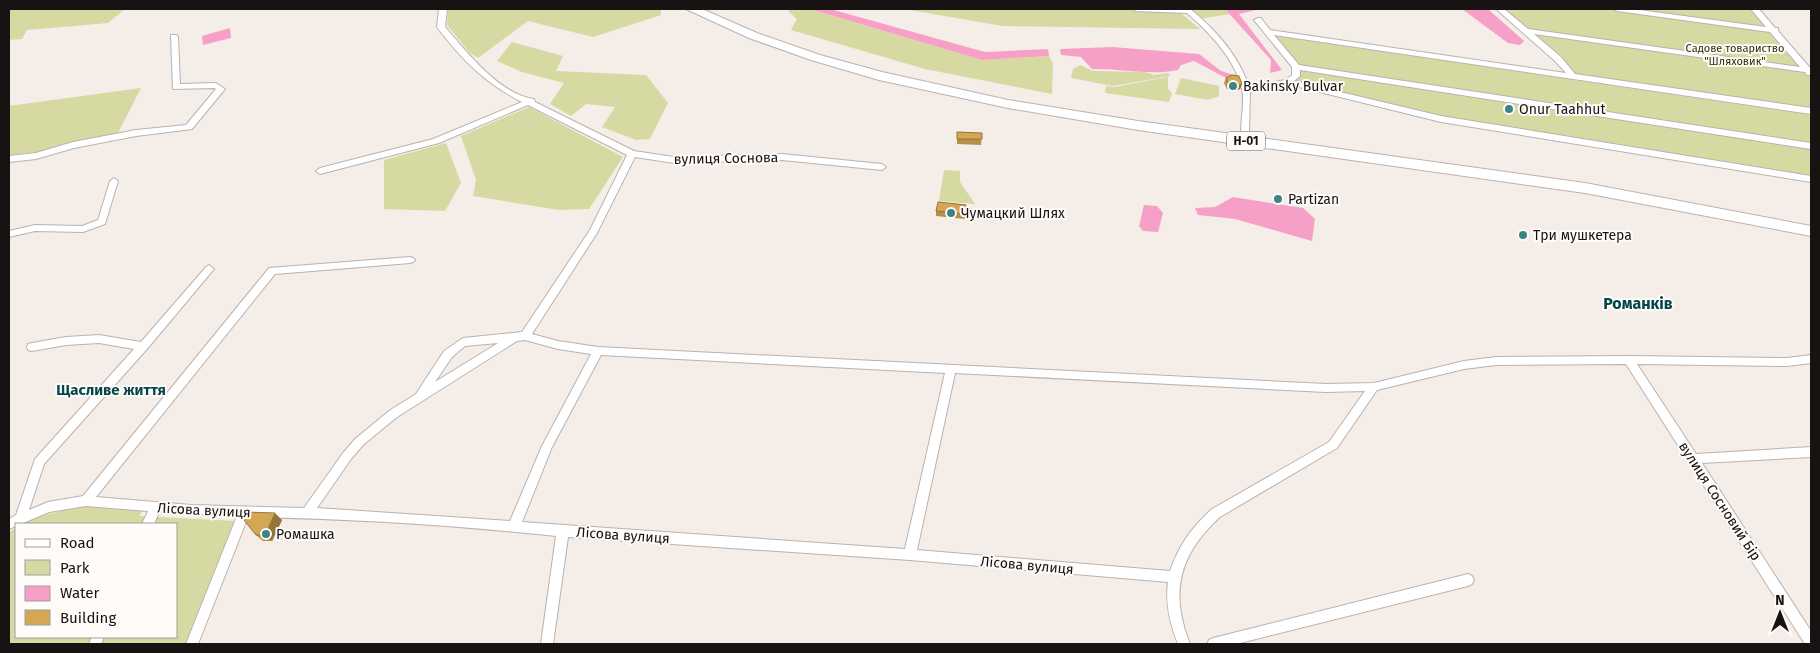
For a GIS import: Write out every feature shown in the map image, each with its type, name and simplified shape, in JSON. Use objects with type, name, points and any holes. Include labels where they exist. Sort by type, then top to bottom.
[{"type":"main road","name":"Н-01","points":[[692,9],[776,44],[826,61],[876,76],[994,103],[1582,189],[1696,207],[1811,231]]},
{"type":"main road","name":"Н-01","points":[[716,9],[805,44],[914,75],[1032,100],[1598,182],[1727,203],[1811,222]]},
{"type":"street","points":[[307,513],[359,442],[393,414],[421,395],[520,336],[594,231],[632,154],[531,101],[505,90],[476,68],[441,27],[443,9]]},
{"type":"street","points":[[1136,9],[1187,10],[1199,19],[1236,65],[1246,90],[1245,132]]},
{"type":"street","points":[[1500,9],[1572,75]]},
{"type":"street","points":[[1617,9],[1775,30]]},
{"type":"street","points":[[1755,9],[1775,30],[1809,72]]},
{"type":"street","points":[[1246,90],[1287,82],[1296,76],[1296,67],[1258,20]]},
{"type":"street","points":[[1526,31],[1809,72]]},
{"type":"street","points":[[1268,32],[1811,111]]},
{"type":"street","points":[[9,159],[36,156],[82,143],[136,133],[182,129],[194,124],[221,90],[216,85],[176,87],[174,37]]},
{"type":"street","points":[[1296,67],[1811,146]]},
{"type":"street","points":[[1287,82],[1440,119],[1811,179]]},
{"type":"street","points":[[320,171],[436,141],[531,101]]},
{"type":"street","name":"вулиця Соснова","points":[[632,154],[698,160],[782,157],[882,167]]},
{"type":"street","points":[[9,234],[35,228],[83,229],[102,222],[114,181]]},
{"type":"street","points":[[86,501],[275,268],[410,260]]},
{"type":"street","points":[[21,518],[39,462],[144,346],[208,269]]},
{"type":"street","points":[[421,395],[448,354],[457,344],[474,340],[520,336],[558,345],[598,351],[1326,388],[1374,387],[1464,365],[1496,361],[1787,362],[1811,360]]},
{"type":"street","points":[[32,347],[66,341],[99,339],[144,346]]},
{"type":"street","points":[[514,526],[547,446],[598,351]]},
{"type":"street","name":"вулиця Сосновий Бір","points":[[1629,360],[1811,642]]},
{"type":"street","points":[[910,555],[951,368]]},
{"type":"street","points":[[1184,644],[1172,602],[1173,577],[1184,553],[1203,523],[1216,513],[1333,445],[1374,387]]},
{"type":"street","points":[[1693,459],[1811,452]]},
{"type":"street","name":"Лісова вулиця","points":[[9,524],[48,507],[86,501],[155,508],[307,513],[514,526],[564,532],[910,555],[1173,577]]},
{"type":"street","points":[[148,523],[155,508]]},
{"type":"street","points":[[192,644],[244,512]]},
{"type":"street","points":[[548,644],[564,532]]},
{"type":"street","points":[[1213,644],[1468,580]]},
{"type":"green space","points":[[9,9],[125,9],[108,23],[27,30],[22,39],[9,40]]},
{"type":"green space","points":[[448,9],[661,9],[661,15],[593,37],[528,21],[478,58],[469,52],[447,25]]},
{"type":"green space","points":[[792,9],[810,9],[982,60],[1049,56],[1053,63],[1052,94],[925,69],[791,30],[797,19],[788,11]]},
{"type":"green space","points":[[904,9],[1176,9],[1200,29],[1003,26]]},
{"type":"green space","points":[[1186,9],[1225,9],[1230,14],[1199,19]]},
{"type":"green space","name":"Садове товариство \"Шляховик\"","points":[[1500,9],[1755,9],[1775,30],[1811,75],[1811,111],[1572,75],[1558,59]]},
{"type":"green space","points":[[1270,35],[1811,115],[1811,179],[1441,119],[1294,84],[1296,67]]},
{"type":"green space","points":[[512,42],[563,56],[556,71],[646,75],[668,103],[650,139],[636,140],[602,127],[615,107],[586,104],[571,116],[550,104],[564,83],[522,72],[497,61]]},
{"type":"green space","points":[[1080,65],[1093,71],[1145,72],[1154,75],[1168,73],[1170,76],[1113,86],[1071,78],[1073,69]]},
{"type":"green space","points":[[1168,77],[1168,89],[1172,93],[1169,102],[1105,93],[1106,86],[1114,87]]},
{"type":"green space","points":[[1181,78],[1219,86],[1219,96],[1208,100],[1175,94]]},
{"type":"green space","points":[[141,88],[118,133],[38,152],[9,155],[9,106]]},
{"type":"green space","points":[[529,107],[623,157],[589,209],[559,210],[473,196],[476,180],[461,136]]},
{"type":"green space","points":[[446,143],[461,183],[445,211],[384,209],[384,160]]},
{"type":"green space","points":[[944,170],[960,171],[960,182],[975,204],[939,201]]},
{"type":"green space","points":[[81,506],[143,510],[139,516],[236,521],[188,644],[9,644],[9,532],[15,529],[15,638],[178,638],[178,523],[25,523],[36,517]]},
{"type":"water","points":[[810,9],[830,9],[985,52],[1048,49],[1049,56],[982,60]]},
{"type":"water","points":[[1225,9],[1260,9],[1239,14],[1282,70],[1270,73],[1271,60]]},
{"type":"water","points":[[1462,9],[1488,9],[1524,41],[1520,45],[1508,43]]},
{"type":"water","points":[[230,28],[231,38],[203,45],[202,36]]},
{"type":"water","points":[[1112,47],[1199,54],[1221,71],[1237,76],[1228,79],[1194,61],[1181,65],[1178,70],[1167,72],[1092,69],[1081,57],[1061,55],[1060,49]]},
{"type":"water","points":[[1233,197],[1303,208],[1315,219],[1312,241],[1235,219],[1198,215],[1195,208],[1215,207]]},
{"type":"water","points":[[1144,205],[1157,206],[1163,213],[1158,232],[1143,231],[1139,226]]},
{"type":"building","points":[[1232,75],[1239,76],[1242,84],[1237,86],[1229,84],[1226,78]]},
{"type":"building","points":[[957,132],[982,133],[982,139],[957,139]]},
{"type":"building","points":[[938,202],[966,205],[965,214],[936,211]]},
{"type":"building","points":[[246,512],[275,513],[265,535],[256,535],[243,519]]},
{"type":"place","name":"Bakinsky Bulvar","points":[[1233,86]]},
{"type":"place","name":"Onur Taahhut","points":[[1509,109]]},
{"type":"place","name":"Partizan","points":[[1278,199]]},
{"type":"place","name":"Чумацкий Шлях","points":[[951,213]]},
{"type":"place","name":"Три мушкетера","points":[[1523,235]]},
{"type":"place","name":"Ромашка","points":[[266,534]]},
{"type":"district","name":"Романків","points":[[1638,303]]},
{"type":"district","name":"Щасливе життя","points":[[111,390]]}]
